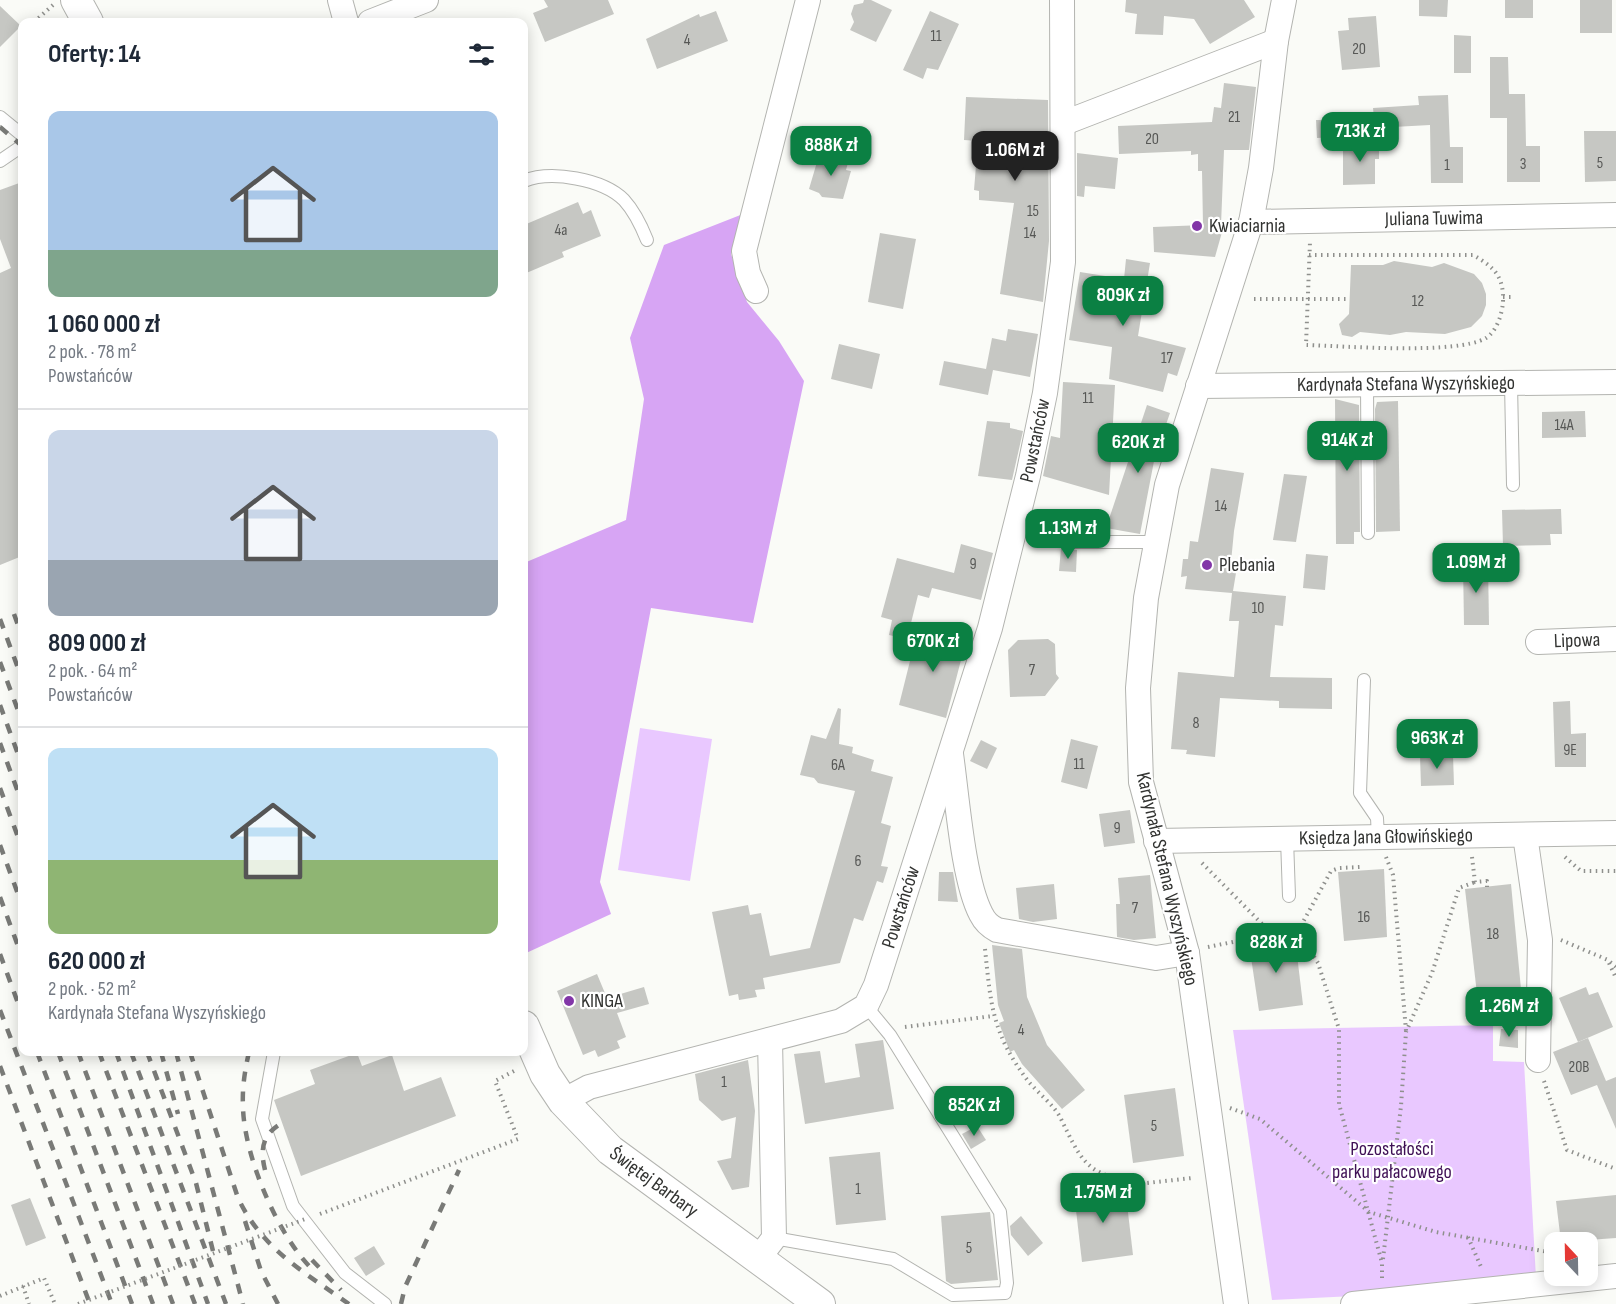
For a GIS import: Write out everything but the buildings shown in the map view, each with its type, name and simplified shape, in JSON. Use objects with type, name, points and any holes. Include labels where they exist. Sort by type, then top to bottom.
[{"type":"street","points":[[340,0],[345,18]]},
{"type":"street","points":[[380,18],[426,0]]},
{"type":"street","points":[[756,291],[748,273],[744,251],[808,0]]},
{"type":"street","name":"Powstańców","points":[[866,1006],[876,985],[990,628],[1028,476],[1045,393],[1063,262],[1062,0]]},
{"type":"street","name":"Kardynała Stefana Wyszyńskiego","points":[[1236,1304],[1187,952],[1141,782],[1138,688],[1146,598],[1167,485],[1251,222],[1262,168],[1276,41],[1284,0]]},
{"type":"street","points":[[66,1],[84,18]]},
{"type":"street","points":[[1064,123],[1276,41]]},
{"type":"street","name":"Juliana Tuwima","points":[[1251,222],[1616,215]]},
{"type":"street","name":"Kardynała Stefana Wyszyńskiego","points":[[1198,386],[1616,382]]},
{"type":"street","name":"Lipowa","points":[[1538,642],[1616,639]]},
{"type":"street","points":[[950,749],[970,883],[982,916],[988,925],[997,930],[1156,958],[1187,952]]},
{"type":"street","name":"Księdza Jana Głowińskiego","points":[[1156,841],[1469,836],[1526,846],[1616,833]]},
{"type":"street","points":[[1526,846],[1540,940],[1538,1060]]},
{"type":"street","points":[[563,1101],[589,1087],[841,1021],[866,1006]]},
{"type":"street","name":"Świętej Barbary","points":[[528,1035],[545,1074],[563,1101],[610,1150],[766,1248],[820,1304]]},
{"type":"street","points":[[766,1248],[770,1040]]},
{"type":"street","points":[[1353,1304],[1616,1276]]},
{"type":"lane","points":[[0,117],[18,132]]},
{"type":"lane","points":[[0,162],[18,149]]},
{"type":"lane","points":[[528,181],[567,176],[596,184],[623,199],[639,219],[647,240]]},
{"type":"lane","points":[[1511,383],[1513,484]]},
{"type":"lane","points":[[1367,384],[1368,533]]},
{"type":"lane","points":[[1069,542],[1156,542]]},
{"type":"lane","points":[[1364,680],[1360,793],[1377,818],[1378,837]]},
{"type":"lane","points":[[1287,839],[1289,896]]},
{"type":"lane","points":[[766,1248],[893,1259],[953,1295],[1005,1293],[1007,1282],[1000,1212],[890,1035],[866,1006]]},
{"type":"lane","points":[[273,1056],[261,1119],[293,1206],[345,1273],[385,1304]]},
{"type":"path","points":[[39,18],[66,1]]},
{"type":"path","points":[[1309,255],[1473,255],[1493,267],[1503,289],[1502,316],[1486,338],[1452,348],[1306,345],[1308,299],[1309,255],[1310,233]]},
{"type":"path","points":[[1503,297],[1514,297]]},
{"type":"path","points":[[1254,299],[1349,299]]},
{"type":"path","points":[[1011,541],[1069,542]]},
{"type":"path","points":[[1469,836],[1475,882]]},
{"type":"path","points":[[1378,837],[1393,875],[1406,1032],[1401,1106],[1382,1263],[1381,1302]]},
{"type":"path","points":[[1196,840],[1196,858],[1272,934],[1273,941]]},
{"type":"path","points":[[1526,846],[1565,857],[1581,872],[1616,871]]},
{"type":"path","points":[[1298,931],[1331,871],[1339,868],[1360,867]]},
{"type":"path","points":[[1406,1032],[1432,973],[1459,888],[1487,880],[1487,887]]},
{"type":"path","points":[[982,916],[993,1016],[1010,1055],[1030,1083],[1061,1118],[1069,1139],[1093,1169],[1107,1178],[1127,1179],[1129,1185],[1192,1178]]},
{"type":"path","points":[[1187,952],[1272,934],[1298,931]]},
{"type":"path","points":[[1298,931],[1318,963],[1339,1029],[1339,1104],[1382,1263]]},
{"type":"path","points":[[1540,940],[1566,940],[1608,960],[1616,967]]},
{"type":"path","points":[[1608,960],[1616,978]]},
{"type":"path","points":[[895,1028],[993,1016]]},
{"type":"path","points":[[1538,1060],[1567,1150],[1616,1168]]},
{"type":"path","points":[[78,1304],[518,1139],[495,1081]]},
{"type":"path","points":[[1208,1101],[1260,1119],[1369,1212],[1436,1232],[1544,1251]]},
{"type":"path","points":[[1468,1237],[1492,1291]]},
{"type":"path","points":[[0,1296],[44,1278],[55,1304]]},
{"type":"path","points":[[22,1286],[29,1304]]},
{"type":"green space","points":[[640,728],[712,739],[690,881],[618,870]]},
{"type":"green space","name":"Pozostałości parku pałacowego","points":[[1493,1025],[1493,1061],[1524,1062],[1536,1278],[1477,1290],[1272,1300],[1233,1030]]},
{"type":"shaded area","points":[[743,214],[731,254],[747,302],[779,341],[804,381],[753,623],[651,608],[600,882],[611,914],[528,952],[528,561],[626,520],[644,399],[630,338],[664,245]]},
{"type":"railway","points":[[0,127],[18,143]]},
{"type":"railway","points":[[14,614],[18,625]]},
{"type":"railway","points":[[0,619],[18,668]]},
{"type":"railway","points":[[0,662],[18,710]]},
{"type":"railway","points":[[0,705],[18,754]]},
{"type":"railway","points":[[0,743],[18,792]]},
{"type":"railway","points":[[0,788],[18,837]]},
{"type":"railway","points":[[0,845],[18,894]]},
{"type":"railway","points":[[0,897],[18,946]]},
{"type":"railway","points":[[0,954],[18,1003]]},
{"type":"railway","points":[[0,1010],[112,1304]]},
{"type":"railway","points":[[39,1056],[132,1304]]},
{"type":"railway","points":[[60,1056],[153,1304]]},
{"type":"railway","points":[[80,1056],[173,1304]]},
{"type":"railway","points":[[101,1056],[195,1304]]},
{"type":"railway","points":[[117,1056],[208,1304]]},
{"type":"railway","points":[[133,1056],[226,1304]]},
{"type":"railway","points":[[148,1056],[196,1183],[213,1251]]},
{"type":"railway","points":[[162,1056],[178,1114]]},
{"type":"railway","points":[[177,1056],[243,1304]]},
{"type":"railway","points":[[191,1056],[238,1198],[248,1216],[272,1246],[300,1270],[349,1304]]},
{"type":"railway","points":[[248,1056],[243,1100],[249,1149],[265,1195],[276,1217],[288,1238],[314,1271]]},
{"type":"railway","points":[[0,1066],[90,1304]]},
{"type":"railway","points":[[265,1170],[264,1143],[270,1132],[282,1123]]},
{"type":"railway","points":[[401,1304],[405,1287],[459,1170]]},
{"type":"railway","points":[[245,1221],[261,1271],[278,1304]]},
{"type":"railway","points":[[312,1260],[341,1290]]},
{"type":"place","name":"Kwiaciarnia","points":[[1197,226]]},
{"type":"place","name":"Plebania","points":[[1207,565]]},
{"type":"place","name":"KINGA","points":[[569,1001]]}]
